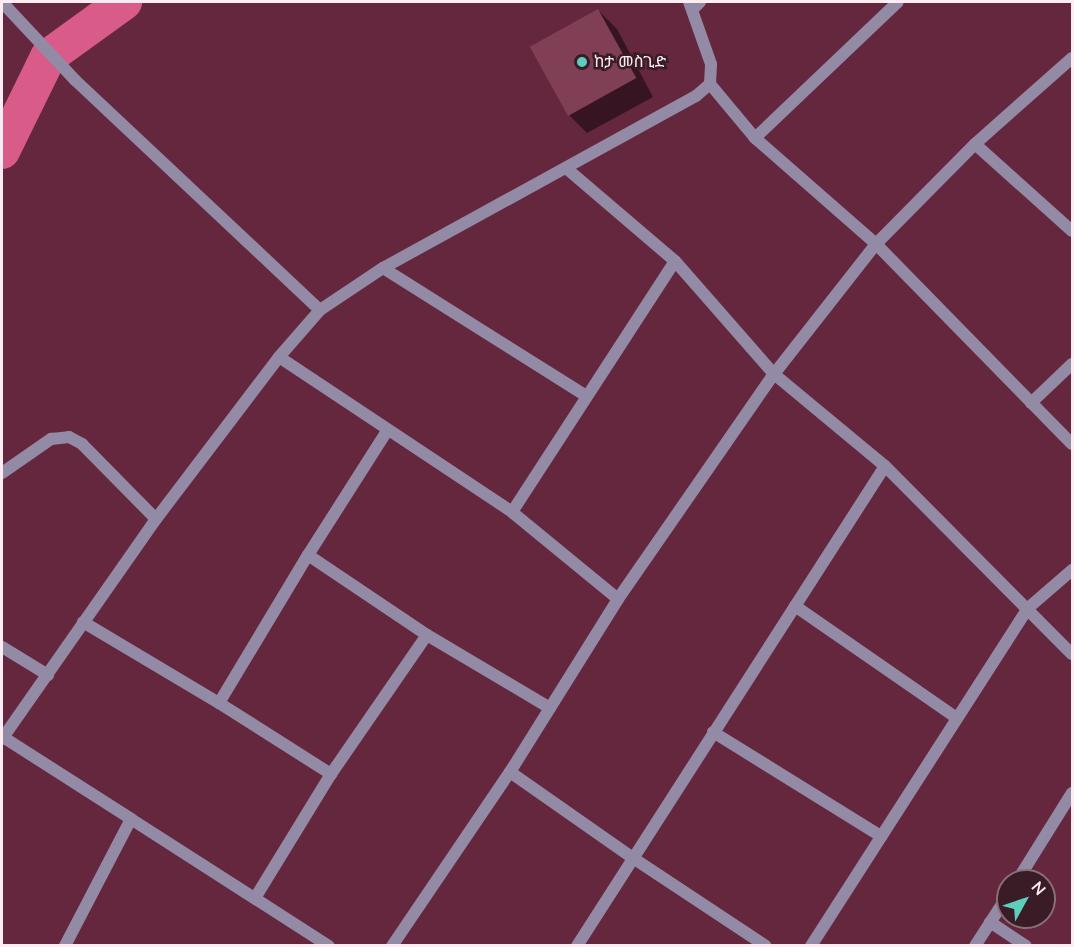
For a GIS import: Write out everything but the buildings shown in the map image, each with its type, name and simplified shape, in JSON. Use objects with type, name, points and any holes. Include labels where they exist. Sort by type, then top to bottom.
[{"type":"street","points":[[2,2],[75,80],[320,310]]},
{"type":"street","points":[[755,138],[898,2]]},
{"type":"street","points":[[694,4],[711,64],[710,84],[755,138],[876,243],[1072,444]]},
{"type":"street","points":[[392,945],[510,772],[618,598],[774,374],[876,243],[975,144],[1072,58]]},
{"type":"street","points":[[329,945],[2,738],[156,519],[279,357],[320,310],[383,268],[696,96],[710,84]]},
{"type":"street","points":[[975,144],[1072,231]]},
{"type":"street","points":[[566,168],[675,261],[774,374],[885,466],[1072,654]]},
{"type":"street","points":[[512,512],[675,261]]},
{"type":"street","points":[[383,268],[586,396]]},
{"type":"street","points":[[279,357],[512,512],[618,598]]},
{"type":"street","points":[[1031,403],[1072,364]]},
{"type":"street","points":[[219,703],[308,555],[387,431]]},
{"type":"street","points":[[2,473],[51,439],[69,437],[82,444],[156,519]]},
{"type":"street","points":[[577,945],[885,466]]},
{"type":"street","points":[[308,555],[426,635],[550,708]]},
{"type":"street","points":[[811,945],[1027,609],[1072,570]]},
{"type":"street","points":[[795,606],[957,718]]},
{"type":"street","points":[[83,622],[219,703],[331,774]]},
{"type":"street","points":[[255,898],[331,774],[426,635]]},
{"type":"street","points":[[2,647],[48,675]]},
{"type":"street","points":[[713,732],[881,836]]},
{"type":"street","points":[[510,772],[633,858],[766,945]]},
{"type":"street","points":[[1025,869],[1071,798]]},
{"type":"street","points":[[65,945],[131,819]]},
{"type":"street","points":[[975,945],[996,913]]},
{"type":"street","points":[[990,922],[1026,945]]},
{"type":"waterway","points":[[2,151],[48,57],[124,2]]},
{"type":"place","name":"ከታ መስጊድ","points":[[582,62]]}]
